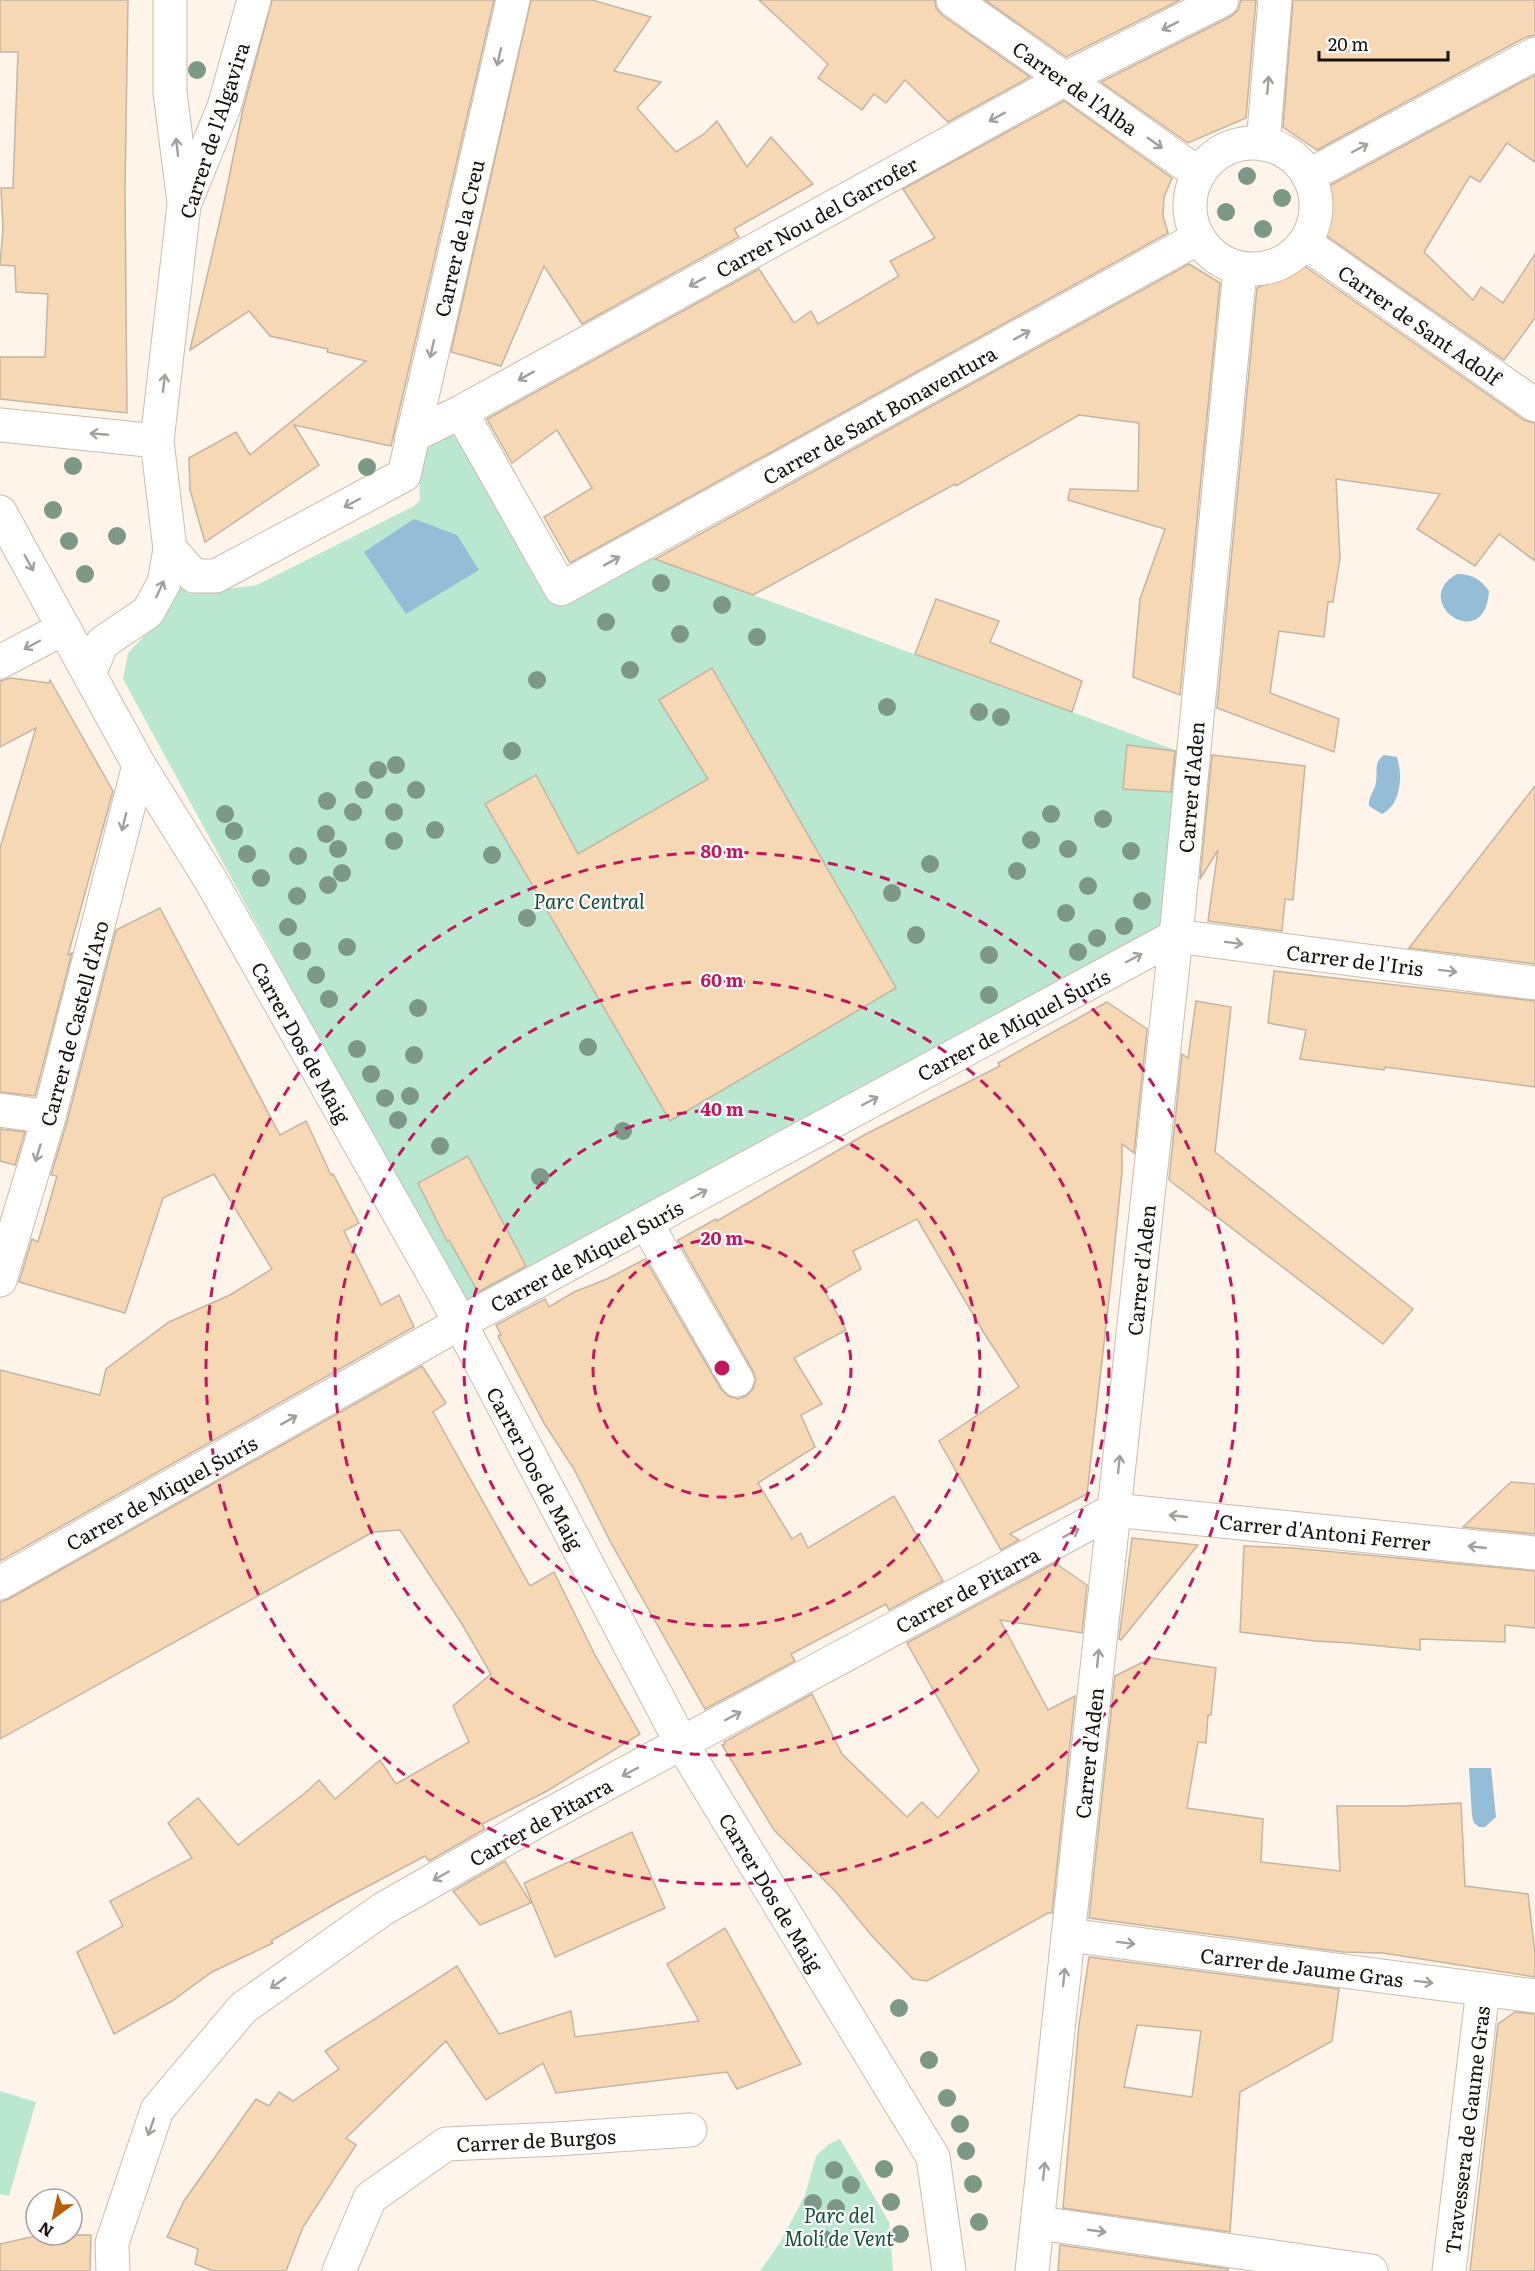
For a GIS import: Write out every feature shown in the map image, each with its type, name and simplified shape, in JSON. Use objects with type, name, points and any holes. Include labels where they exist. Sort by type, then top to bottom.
[{"type":"street","points":[[170,0],[170,92],[184,205]]},
{"type":"street","name":"Carrer de l'Algavira","points":[[121,630],[148,612],[164,584],[170,549],[157,441],[184,205],[224,107],[254,0]]},
{"type":"street","name":"Carrer de la Creu","points":[[170,549],[194,576],[216,576],[404,476],[513,0]]},
{"type":"street","name":"Carrer de l'Alba","points":[[953,0],[1198,174]]},
{"type":"street","name":"Carrer Nou del Garrofer","points":[[412,436],[461,412],[1065,79],[1222,0]]},
{"type":"street","points":[[1263,144],[1275,0]]},
{"type":"street","points":[[1308,176],[1535,54]]},
{"type":"street","points":[[1244,144],[1263,144],[1281,150],[1297,160],[1308,176],[1315,193],[1316,210],[1313,227],[1305,243],[1293,256],[1276,265],[1258,270],[1240,269],[1223,262],[1209,252],[1198,238],[1191,223],[1189,206],[1191,189],[1198,174],[1210,159],[1226,149],[1244,144]]},
{"type":"street","name":"Carrer de Sant Bonaventura","points":[[461,412],[561,589],[1198,238]]},
{"type":"street","name":"Carrer de Sant Adolf","points":[[1305,243],[1535,405]]},
{"type":"street","name":"Carrer d'Aden","points":[[1032,2271],[1039,2223],[1176,936],[1240,269]]},
{"type":"street","points":[[0,425],[157,441]]},
{"type":"street","name":"Carrer Dos de Maig","points":[[0,512],[139,765],[210,879],[460,1323],[682,1744],[933,2157],[949,2271]]},
{"type":"street","points":[[0,662],[64,628],[96,633],[121,630]]},
{"type":"street","points":[[89,674],[102,643],[121,630]]},
{"type":"street","name":"Carrer de Castell d'Aro","points":[[0,1280],[49,1117],[139,765]]},
{"type":"street","name":"Carrer de l'Iris","points":[[1176,936],[1535,983]]},
{"type":"street","name":"Carrer de Miquel Surís","points":[[0,1583],[460,1323],[1176,936]]},
{"type":"street","points":[[0,1110],[49,1117]]},
{"type":"street","points":[[646,1223],[737,1380]]},
{"type":"street","name":"Carrer d'Antoni Ferrer","points":[[1114,1510],[1535,1553]]},
{"type":"street","name":"Carrer de Pitarra","points":[[113,2271],[112,2243],[157,2110],[243,2008],[383,1909],[539,1820],[1114,1510]]},
{"type":"street","name":"Carrer de Jaume Gras","points":[[1068,1935],[1535,1996]]},
{"type":"street","name":"Travessera de Gaume Gras","points":[[1449,2271],[1483,1989]]},
{"type":"street","name":"Carrer de Burgos","points":[[339,2271],[370,2198],[446,2144],[690,2130]]},
{"type":"street","points":[[1039,2223],[1371,2271]]},
{"type":"green space","name":"Parc Central","points":[[455,429],[550,596],[647,556],[1181,752],[1165,929],[466,1308],[123,679],[128,653],[158,621],[176,583],[189,594],[257,585],[414,506],[420,500],[418,448]]},
{"type":"green space","points":[[0,2091],[36,2102],[9,2196],[0,2194]]},
{"type":"green space","name":"Parc del Molí de Vent","points":[[840,2139],[889,2222],[893,2271],[760,2271],[781,2241],[805,2195],[816,2156],[829,2144]]},
{"type":"water","points":[[414,519],[457,535],[479,570],[406,614],[364,552]]},
{"type":"water","points":[[1457,574],[1475,578],[1489,591],[1484,610],[1475,620],[1464,621],[1453,617],[1445,608],[1441,597],[1444,585]]},
{"type":"water","points":[[1384,755],[1397,757],[1400,781],[1397,797],[1388,810],[1382,814],[1369,806],[1369,802],[1375,785],[1377,764]]},
{"type":"water","points":[[1469,1768],[1491,1768],[1496,1817],[1485,1827],[1479,1827],[1474,1823],[1472,1816]]},
{"type":"building","points":[[0,0],[128,0],[125,188],[127,413],[0,399],[0,357],[45,357],[48,294],[16,292],[15,266],[0,265],[3,228],[1,188],[13,188],[18,52],[0,52]]},
{"type":"building","points":[[272,0],[494,0],[391,446],[294,425],[319,465],[205,542],[190,490],[189,458],[236,432],[250,455],[366,361],[327,352],[328,349],[270,336],[249,311],[190,350],[243,109]]},
{"type":"building","points":[[531,0],[592,0],[651,17],[614,71],[661,82],[637,108],[676,152],[704,134],[717,121],[747,167],[771,137],[813,184],[734,229],[739,237],[582,324],[544,266],[501,366],[451,352]]},
{"type":"building","points":[[759,0],[935,0],[936,8],[942,15],[1030,77],[948,122],[905,80],[886,103],[874,94],[862,110],[818,78],[828,64]]},
{"type":"building","points":[[985,0],[1180,0],[1066,57]]},
{"type":"building","points":[[1241,0],[1256,0],[1246,118],[1188,143],[1101,82],[1230,17],[1238,10]]},
{"type":"building","points":[[1293,0],[1535,0],[1535,35],[1526,37],[1317,150],[1283,127]]},
{"type":"building","points":[[1535,75],[1535,162],[1507,143],[1480,182],[1470,176],[1424,252],[1473,300],[1481,287],[1503,303],[1535,254],[1535,318],[1504,360],[1324,234],[1329,186]]},
{"type":"building","points":[[1064,101],[1172,178],[1164,197],[1163,216],[1168,233],[570,563],[544,517],[592,488],[557,430],[512,463],[487,419],[759,269],[794,323],[811,311],[818,324],[899,276],[890,261],[935,238],[903,189]]},
{"type":"building","points":[[1189,264],[1220,283],[1180,695],[1133,677],[1140,599],[1165,529],[1068,500],[1070,489],[1138,491],[1139,423],[1079,415],[956,486],[955,484],[753,595],[655,559]]},
{"type":"building","points":[[1303,265],[1524,420],[1535,423],[1535,561],[1499,534],[1475,566],[1417,529],[1440,494],[1336,479],[1340,558],[1333,602],[1328,602],[1324,637],[1279,631],[1270,693],[1339,719],[1334,752],[1217,708],[1257,288]]},
{"type":"building","points":[[936,599],[999,621],[990,642],[1082,681],[1072,712],[915,654]]},
{"type":"building","points":[[712,668],[896,988],[670,1121],[485,804],[536,775],[578,854],[708,779],[659,700]]},
{"type":"building","points":[[11,678],[49,683],[50,680],[113,791],[68,955],[72,953],[35,1096],[0,1092],[0,848],[36,728],[0,747],[0,681]]},
{"type":"building","points":[[1127,745],[1175,751],[1171,792],[1123,789]]},
{"type":"building","points":[[1212,755],[1305,766],[1293,900],[1285,899],[1282,931],[1208,921],[1218,850],[1200,879]]},
{"type":"building","points":[[1535,786],[1535,964],[1409,948]]},
{"type":"building","points":[[160,908],[280,1135],[306,1121],[331,1175],[333,1174],[359,1223],[344,1231],[381,1305],[399,1295],[414,1327],[0,1561],[0,1370],[100,1395],[106,1369],[169,1322],[230,1295],[272,1269],[214,1174],[163,1198],[125,1313],[19,1282],[32,1239],[38,1242],[57,1176],[51,1175],[67,1122],[116,930]]},
{"type":"building","points":[[1274,971],[1535,1001],[1535,1087],[1385,1067],[1384,1070],[1300,1059],[1306,1030],[1268,1023]]},
{"type":"building","points":[[1196,1001],[1231,1007],[1215,1152],[1413,1309],[1383,1344],[1169,1180],[1182,1054],[1188,1058]]},
{"type":"building","points":[[1107,1002],[1147,1029],[1134,1153],[1122,1144],[1122,1172],[1112,1272],[1087,1494],[1010,1534],[1019,1540],[1001,1550],[939,1441],[1019,1387],[984,1333],[917,1219],[853,1251],[861,1269],[824,1290],[846,1330],[794,1358],[822,1404],[801,1415],[815,1447],[758,1483],[792,1539],[801,1533],[808,1548],[894,1496],[943,1581],[889,1610],[886,1604],[791,1654],[795,1661],[705,1709],[611,1543],[574,1469],[544,1423],[498,1336],[501,1335],[496,1325],[545,1299],[549,1307],[574,1292],[607,1279],[645,1259],[721,1389],[728,1396],[738,1399],[746,1396],[753,1389],[756,1379],[753,1371],[678,1240],[716,1219],[717,1221],[866,1134],[1000,1066],[998,1063]]},
{"type":"building","points":[[0,1129],[25,1132],[15,1165],[0,1161]]},
{"type":"building","points":[[468,1156],[526,1266],[478,1292],[449,1240],[447,1241],[418,1183]]},
{"type":"building","points":[[422,1366],[446,1403],[433,1412],[530,1586],[554,1572],[595,1655],[640,1734],[547,1791],[482,1824],[485,1829],[429,1861],[425,1856],[338,1902],[271,1941],[273,1943],[212,1972],[172,2001],[114,2034],[77,1952],[123,1926],[110,1901],[192,1858],[168,1823],[198,1798],[238,1845],[319,1780],[335,1799],[380,1760],[396,1784],[469,1742],[453,1706],[491,1674],[462,1624],[400,1530],[373,1532],[0,1739],[0,1602]]},
{"type":"building","points":[[1511,1482],[1535,1484],[1535,1534],[1463,1527]]},
{"type":"building","points":[[1132,1538],[1198,1545],[1121,1640],[1119,1639]]},
{"type":"building","points":[[1244,1546],[1293,1548],[1535,1571],[1535,1628],[1505,1625],[1505,1642],[1420,1639],[1420,1650],[1240,1632]]},
{"type":"building","points":[[1055,1563],[1087,1585],[1082,1633],[1000,1620],[1048,1710],[1075,1696],[1052,1913],[1048,1913],[927,1981],[913,1979],[872,1936],[836,1892],[774,1830],[722,1745],[812,1694],[842,1754],[907,1817],[922,1802],[938,1818],[979,1771],[907,1643]]},
{"type":"building","points":[[1151,1658],[1216,1668],[1206,1743],[1198,1742],[1187,1808],[1263,1819],[1261,1862],[1340,1871],[1337,1806],[1461,1803],[1465,1886],[1528,1894],[1535,1953],[1535,1977],[1383,1953],[1343,1952],[1089,1918],[1115,1676]]},
{"type":"building","points":[[632,1832],[665,1908],[555,1957],[524,1883]]},
{"type":"building","points":[[505,1861],[531,1903],[480,1925],[453,1891]]},
{"type":"building","points":[[725,1928],[801,2064],[737,2089],[727,2072],[556,2093],[543,2063],[486,2100],[446,2041],[346,2138],[356,2145],[303,2227],[286,2271],[213,2271],[195,2264],[198,2249],[167,2237],[184,2201],[256,2099],[269,2106],[279,2092],[293,2101],[339,2069],[325,2051],[457,1966],[499,2034],[571,2011],[575,2037],[699,2021],[667,1964]]},
{"type":"building","points":[[1089,1957],[1339,1989],[1332,2041],[1240,2092],[1230,2232],[1063,2208],[1079,2025]],"holes":[[[1137,2025],[1201,2031],[1192,2097],[1124,2087]]]},
{"type":"building","points":[[1515,2012],[1535,2014],[1535,2271],[1470,2271],[1498,2024]]},
{"type":"building","points":[[84,2235],[91,2235],[90,2271],[0,2271],[0,2244],[24,2239],[24,2247],[84,2247]]},
{"type":"building","points":[[1060,2245],[1228,2269],[1228,2271],[1058,2271]]}]
